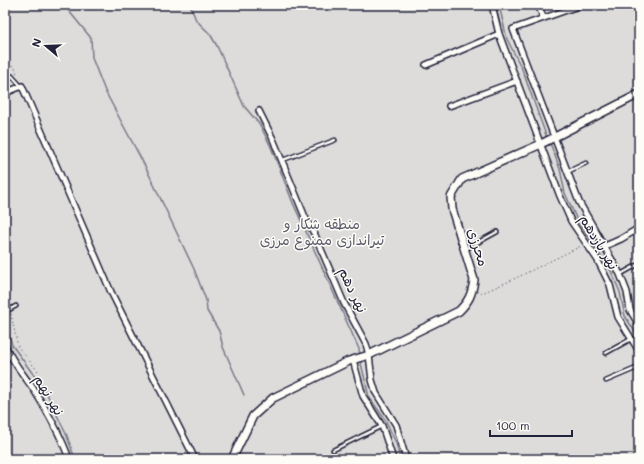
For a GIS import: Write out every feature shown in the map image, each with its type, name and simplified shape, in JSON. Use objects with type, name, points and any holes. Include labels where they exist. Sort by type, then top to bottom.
[{"type":"street","points":[[492,5],[499,34],[517,81],[547,141],[567,172],[579,202],[620,274],[627,292],[630,310],[639,325]]},
{"type":"street","points":[[538,5],[543,17]]},
{"type":"street","points":[[547,141],[513,29],[543,17],[581,5]]},
{"type":"street","points":[[426,66],[499,34]]},
{"type":"street","points":[[449,106],[517,81]]},
{"type":"street","points":[[5,94],[22,86],[111,292],[195,459]]},
{"type":"street","name":"محرزی","points":[[473,292],[474,280],[452,209],[451,197],[462,179],[547,141],[639,94]]},
{"type":"street","name":"نهر دهم","points":[[259,111],[283,160],[305,217],[344,304],[366,344],[372,380],[376,393],[396,425],[406,459]]},
{"type":"street","name":"نهر یازدهم","points":[[547,141],[560,196],[585,243],[597,259],[610,285],[618,317],[639,351]]},
{"type":"street","points":[[605,246],[621,239],[639,228]]},
{"type":"street","points":[[232,459],[253,416],[273,398],[355,359],[368,355],[459,311],[468,302],[473,292]]},
{"type":"street","name":"نهر نهم","points":[[5,345],[9,356],[34,390],[58,433],[69,459]]},
{"type":"street","points":[[355,359],[362,396],[382,426],[393,459]]},
{"type":"lane","points":[[5,74],[12,76],[22,86]]},
{"type":"lane","points":[[283,160],[335,140]]},
{"type":"lane","points":[[567,172],[586,163]]},
{"type":"lane","points":[[465,250],[497,232]]},
{"type":"lane","points":[[620,274],[639,264]]},
{"type":"lane","points":[[5,312],[16,306]]},
{"type":"lane","points":[[606,353],[631,339]]},
{"type":"lane","points":[[606,381],[639,367]]},
{"type":"lane","points":[[333,450],[382,426]]},
{"type":"path","points":[[5,56],[7,61],[15,66],[17,72],[12,76]]},
{"type":"path","points":[[473,292],[482,293],[510,281],[574,251],[585,243]]},
{"type":"path","points":[[11,309],[18,347],[38,371]]},
{"type":"green space","name":"منطقه شکار و تیراندازی ممنوع مرزی","points":[[5,5],[639,5],[639,459],[5,459]]},
{"type":"waterway","points":[[64,5],[91,38],[92,58],[105,91],[146,168],[194,269],[206,300],[207,311],[219,331],[223,347],[244,395]]},
{"type":"waterway","points":[[190,5],[196,20],[210,34],[217,46],[244,106],[260,125],[271,147],[293,203],[359,349],[360,356]]},
{"type":"waterway","points":[[499,5],[507,39],[522,69],[547,138]]},
{"type":"waterway","points":[[550,143],[560,169],[565,193],[577,220],[611,271],[620,292],[625,316],[639,338]]},
{"type":"waterway","points":[[5,322],[12,345],[46,392],[67,436],[75,459]]},
{"type":"waterway","points":[[360,359],[369,397],[386,421],[396,443],[400,459]]}]
